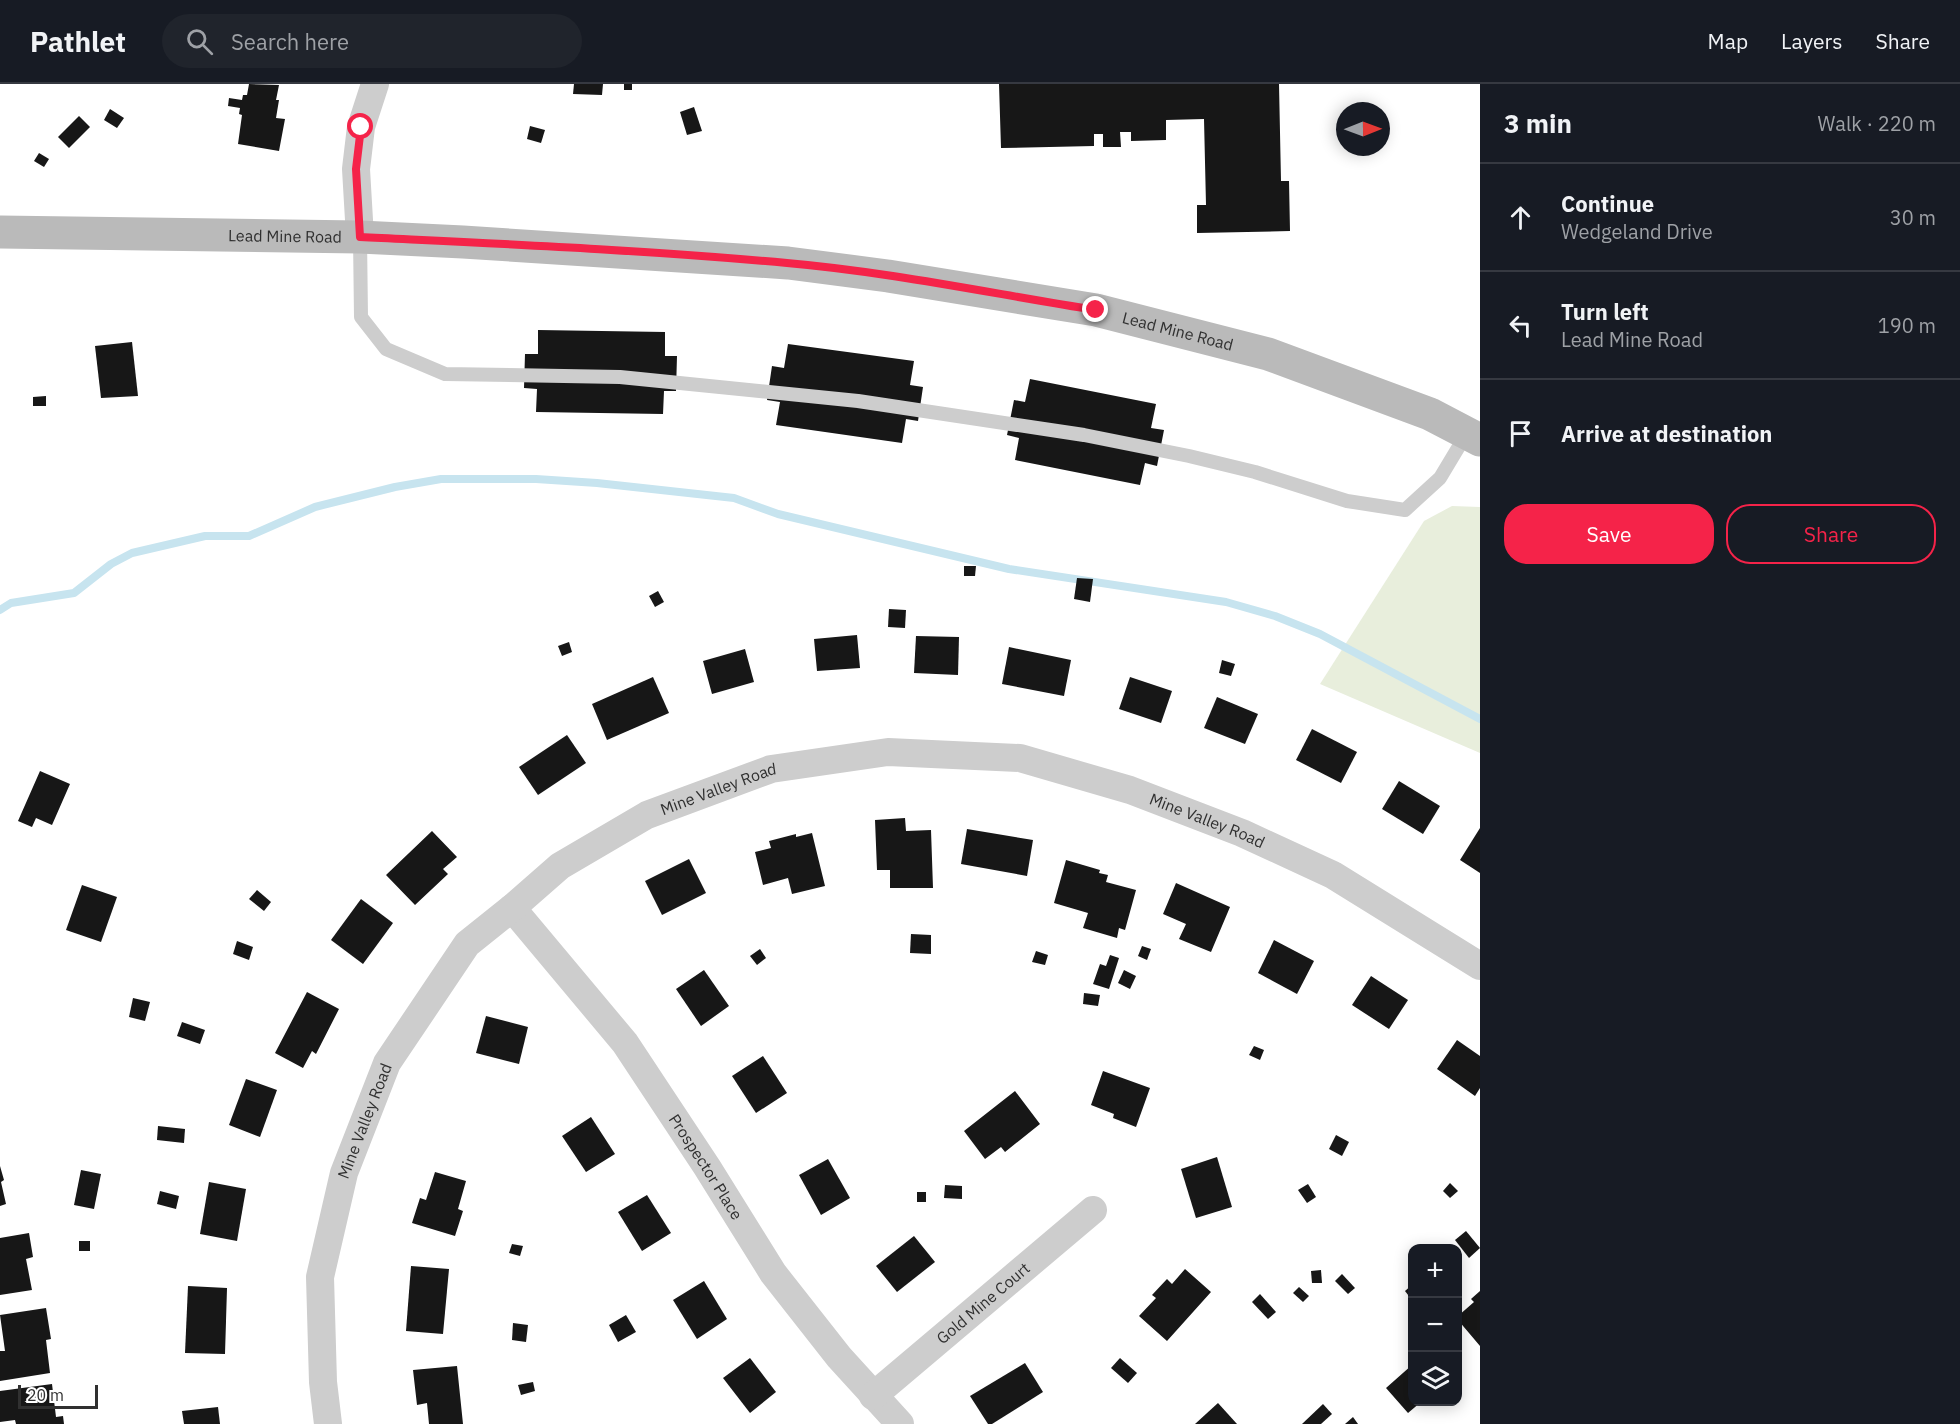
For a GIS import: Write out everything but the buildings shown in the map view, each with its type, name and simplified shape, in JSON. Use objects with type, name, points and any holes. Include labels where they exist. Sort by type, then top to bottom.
[{"type":"main road","name":"Lead Mine Road","points":[[0,232],[360,237],[788,263],[888,276],[1096,310],[1268,354],[1430,414],[1473,437]]},
{"type":"street","points":[[360,237],[356,169],[361,127],[375,84]]},
{"type":"street","name":"Mine Valley Road","points":[[328,1424],[323,1382],[320,1276],[344,1173],[387,1063],[466,944],[560,866],[647,815],[771,769],[888,752],[1020,758],[1130,790],[1242,833],[1333,875],[1480,966]]},
{"type":"street","name":"Prospector Place","points":[[512,908],[625,1044],[707,1167],[773,1273],[839,1357],[900,1424]]},
{"type":"street","name":"Gold Mine Court","points":[[873,1396],[1093,1210]]},
{"type":"lane","points":[[360,237],[362,317],[386,349],[446,374],[620,377],[858,401],[1083,435],[1255,472],[1347,501],[1405,510],[1440,478],[1473,437]]},
{"type":"green space","points":[[1452,506],[1480,507],[1480,753],[1320,684],[1424,521]]},
{"type":"waterway","points":[[0,610],[11,603],[74,593],[111,564],[132,553],[205,536],[249,536],[315,507],[395,487],[441,479],[536,479],[597,483],[734,498],[778,514],[1009,569],[1226,602],[1275,616],[1320,634],[1480,719]]},
{"type":"route","points":[[361,127],[356,169],[360,237],[788,263],[888,276],[1096,310]]}]
